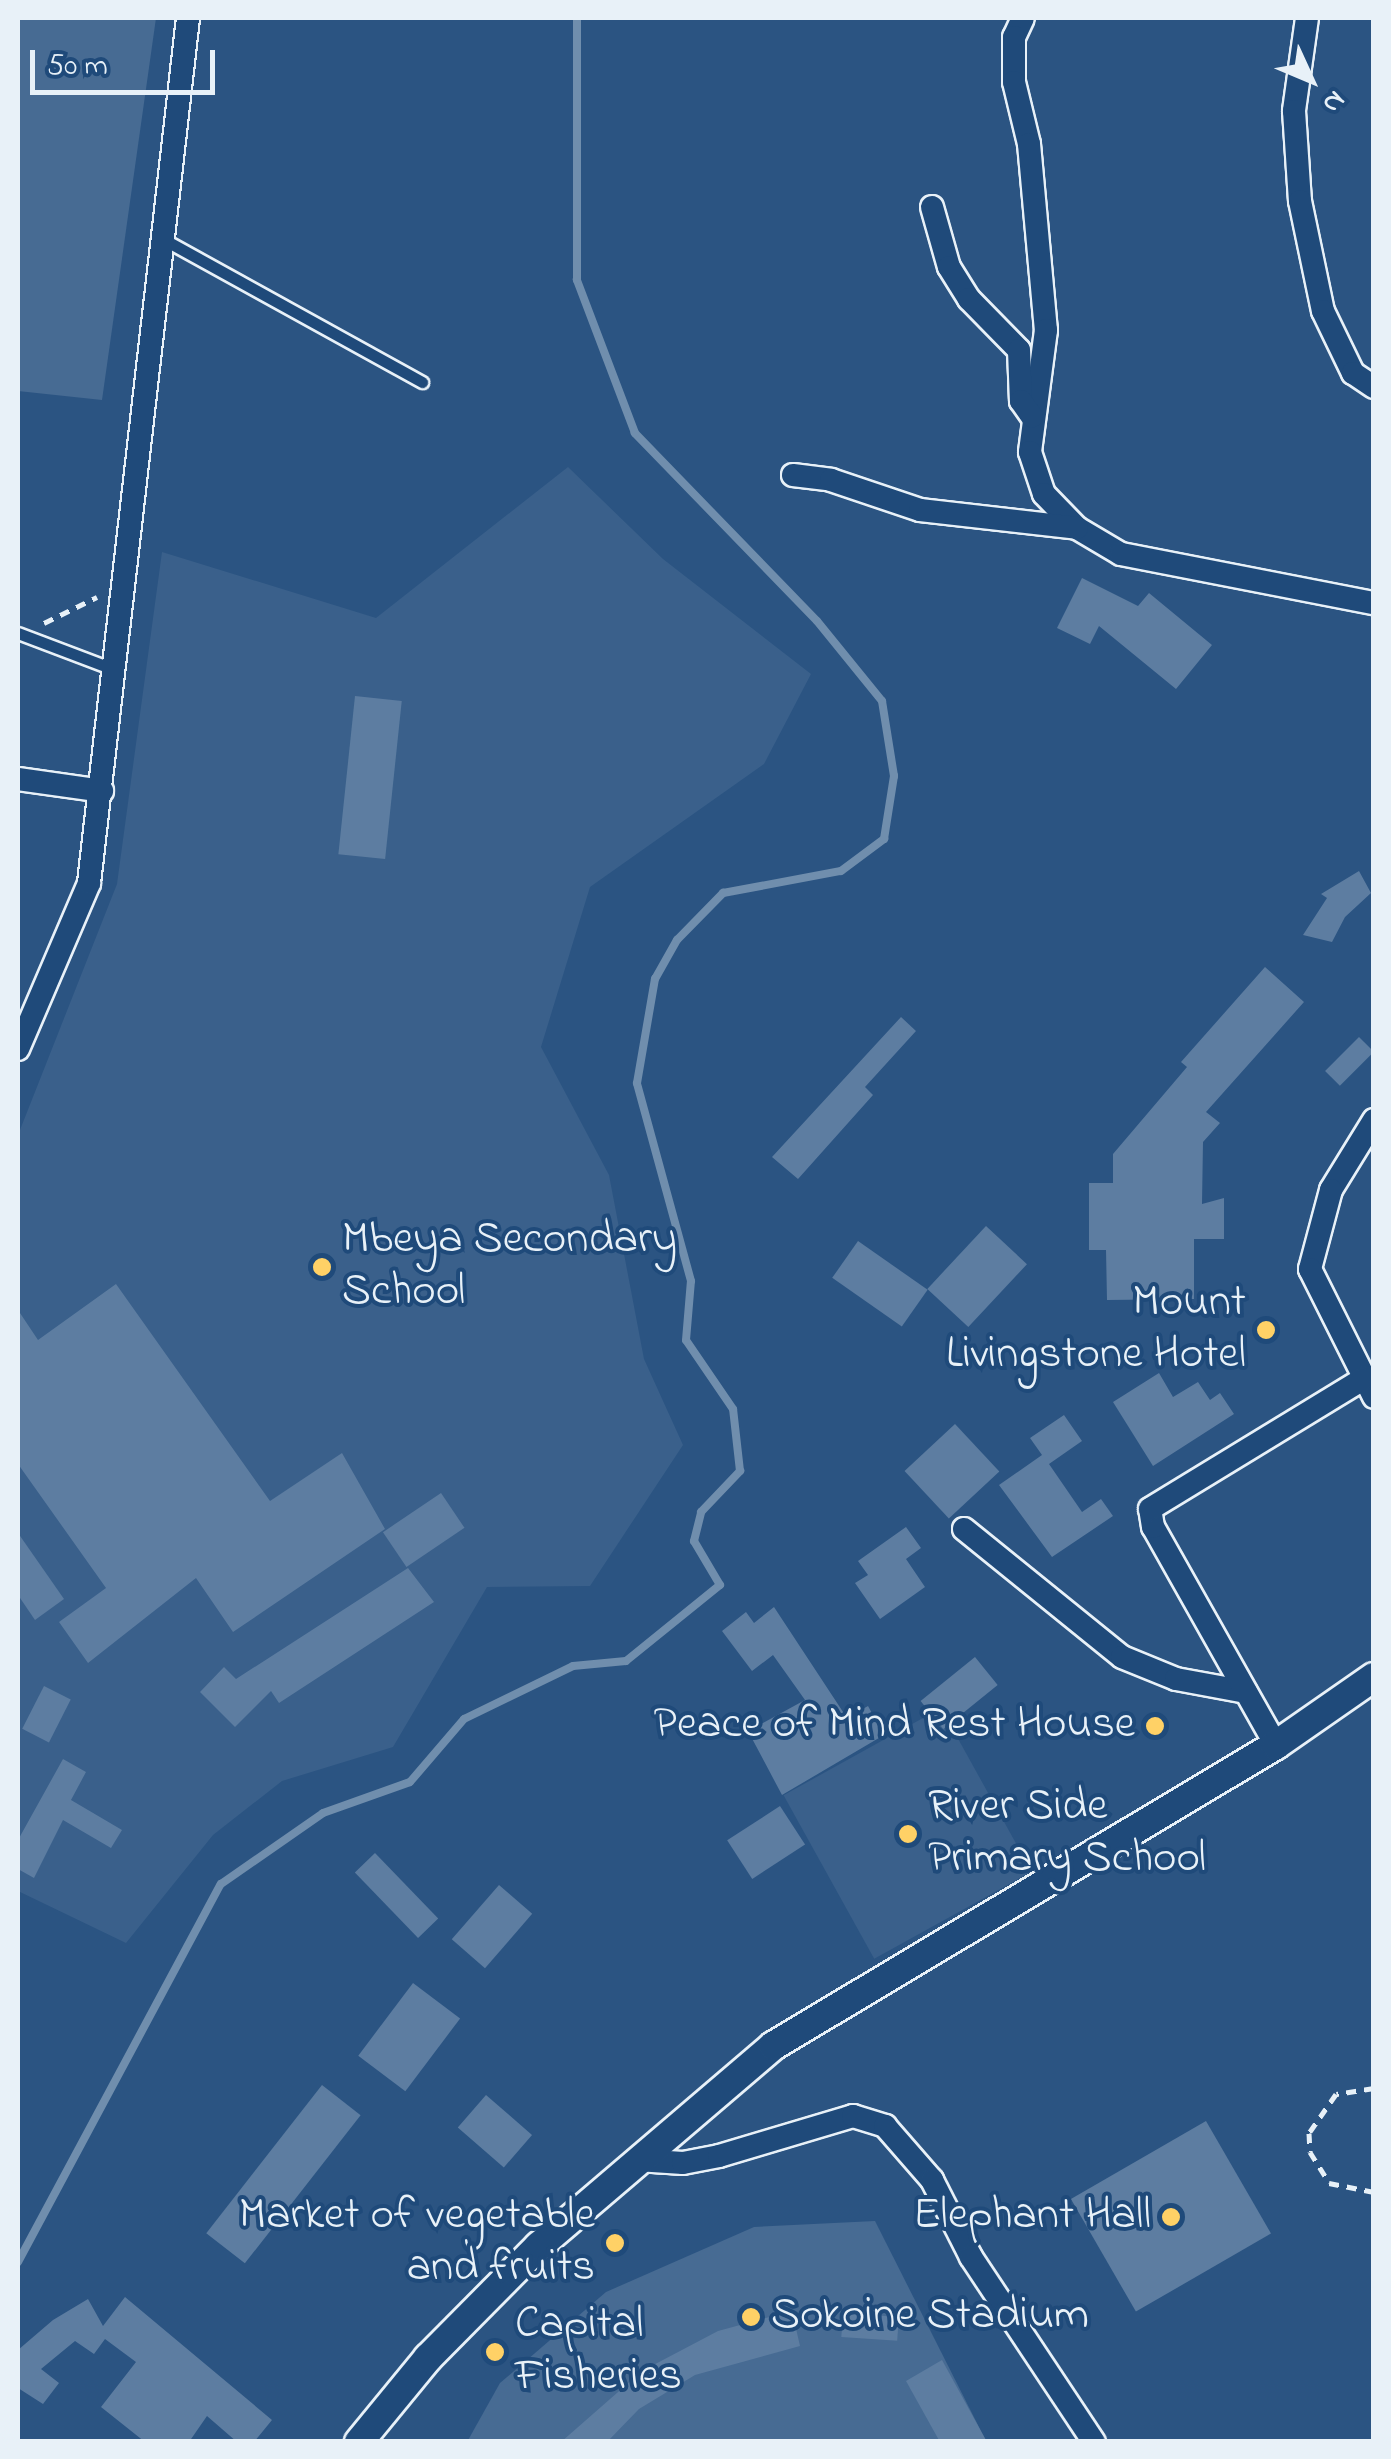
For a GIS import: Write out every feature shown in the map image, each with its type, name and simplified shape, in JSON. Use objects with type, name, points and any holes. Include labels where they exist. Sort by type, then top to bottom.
[{"type":"street","points":[[18,1048],[89,883],[188,18]]},
{"type":"street","points":[[1023,18],[1014,38],[1014,82],[1029,144],[1046,330],[1044,376],[1032,417],[1033,472],[1077,528],[1122,554],[1374,603]]},
{"type":"street","points":[[1307,18],[1294,112],[1300,200],[1324,311],[1352,373],[1374,387]]},
{"type":"street","points":[[932,207],[949,267],[969,299],[1019,350],[1020,401],[1032,417]]},
{"type":"street","points":[[793,475],[939,514],[1077,528]]},
{"type":"street","points":[[18,778],[102,790]]},
{"type":"street","points":[[1276,1745],[1153,1527],[1150,1508],[1368,1388],[1317,1294],[1310,1248],[1331,1190],[1374,1120]]},
{"type":"street","points":[[964,1529],[1122,1657],[1176,1679],[1246,1692]]},
{"type":"street","points":[[359,2442],[428,2358],[539,2246],[773,2046],[1276,1745],[1374,1677]]},
{"type":"street","points":[[638,2160],[683,2163],[719,2156],[853,2116],[885,2126],[932,2180],[971,2257],[1094,2442]]},
{"type":"lane","points":[[160,237],[422,382]]},
{"type":"lane","points":[[22,635],[114,669]]},
{"type":"path","points":[[22,635],[123,586]]},
{"type":"path","points":[[1374,2088],[1336,2094],[1309,2133],[1310,2152],[1329,2183],[1374,2192]]},
{"type":"shaded area","points":[[18,18],[156,18],[102,400],[18,391]]},
{"type":"shaded area","name":"Mbeya Secondary School","points":[[568,467],[663,559],[811,674],[764,764],[590,887],[541,1047],[609,1175],[644,1359],[683,1445],[590,1586],[487,1587],[393,1747],[282,1781],[213,1835],[126,1943],[18,1891],[18,1135],[117,884],[162,552],[376,618]]},
{"type":"shaded area","name":"River Side Primary School","points":[[941,1708],[1032,1872],[874,1959],[784,1795]]},
{"type":"shaded area","name":"Sokoine Stadium","points":[[875,2221],[986,2441],[467,2442],[500,2383],[606,2292],[754,2227]]},
{"type":"building","points":[[1082,578],[1138,606],[1149,593],[1212,645],[1176,689],[1099,626],[1090,644],[1057,628]]},
{"type":"building","points":[[355,696],[402,701],[385,859],[338,854]]},
{"type":"building","points":[[1359,871],[1371,893],[1345,917],[1332,942],[1303,935],[1327,898],[1321,894]]},
{"type":"building","points":[[1265,967],[1304,1002],[1206,1112],[1220,1123],[1203,1142],[1202,1204],[1224,1198],[1224,1239],[1194,1239],[1194,1299],[1107,1300],[1106,1250],[1089,1250],[1089,1183],[1113,1183],[1113,1154],[1187,1067],[1181,1062]]},
{"type":"building","points":[[901,1017],[916,1031],[865,1087],[873,1095],[798,1179],[772,1157]]},
{"type":"building","points":[[1359,1037],[1374,1052],[1340,1086],[1325,1071]]},
{"type":"building","points":[[986,1226],[1027,1264],[968,1327],[927,1289]]},
{"type":"building","points":[[858,1241],[928,1290],[902,1327],[832,1278]]},
{"type":"building","points":[[116,1284],[270,1501],[342,1453],[385,1529],[233,1632],[196,1578],[88,1663],[59,1622],[106,1588],[18,1464],[18,1310],[38,1340]]},
{"type":"building","points":[[1159,1373],[1173,1397],[1198,1382],[1210,1400],[1220,1393],[1234,1414],[1153,1466],[1113,1402]]},
{"type":"building","points":[[1064,1415],[1082,1441],[1049,1464],[1082,1512],[1101,1499],[1113,1516],[1052,1557],[999,1485],[1042,1455],[1030,1438]]},
{"type":"building","points":[[955,1424],[999,1472],[949,1519],[905,1471]]},
{"type":"building","points":[[441,1493],[464,1528],[406,1567],[383,1532]]},
{"type":"building","points":[[906,1527],[921,1548],[906,1559],[925,1587],[880,1619],[855,1583],[868,1575],[858,1561]]},
{"type":"building","points":[[18,1533],[64,1599],[35,1620],[18,1595]]},
{"type":"building","points":[[408,1568],[434,1602],[279,1703],[271,1691],[235,1727],[200,1692],[224,1667],[236,1679]]},
{"type":"building","points":[[774,1607],[847,1718],[868,1706],[884,1735],[782,1795],[748,1731],[805,1700],[773,1655],[752,1671],[722,1631],[746,1612],[754,1623]]},
{"type":"building","points":[[975,1657],[998,1685],[943,1729],[921,1701]]},
{"type":"building","points":[[44,1686],[71,1700],[49,1742],[22,1729]]},
{"type":"building","points":[[63,1759],[86,1772],[71,1800],[122,1830],[111,1848],[63,1820],[34,1878],[18,1869],[18,1840]]},
{"type":"building","points":[[780,1806],[805,1845],[752,1879],[727,1840]]},
{"type":"building","points":[[375,1853],[438,1918],[418,1938],[355,1872]]},
{"type":"building","points":[[499,1885],[532,1914],[485,1968],[452,1939]]},
{"type":"building","points":[[413,1983],[460,2019],[405,2091],[358,2056]]},
{"type":"building","points":[[322,2085],[361,2115],[245,2263],[206,2233]]},
{"type":"building","points":[[486,2095],[532,2135],[504,2167],[458,2127]]},
{"type":"building","name":"Elephant Hall","points":[[1206,2121],[1271,2234],[1136,2312],[1071,2199]]},
{"type":"building","points":[[125,2297],[272,2420],[254,2442],[237,2442],[207,2416],[189,2442],[145,2442],[101,2407],[136,2362],[105,2339],[94,2354],[75,2341],[41,2369],[59,2383],[43,2404],[18,2388],[18,2350],[53,2320],[88,2299],[103,2326]]},
{"type":"building","points":[[792,2311],[800,2346],[695,2375],[639,2409],[607,2442],[561,2442],[642,2371],[718,2331]]},
{"type":"building","points":[[843,2313],[899,2317],[897,2341],[841,2337]]},
{"type":"building","points":[[942,2360],[987,2442],[940,2442],[906,2381]]},
{"type":"waterway","points":[[18,2262],[221,1884],[323,1813],[410,1782],[464,1719],[573,1666],[626,1661],[720,1585],[694,1541],[701,1512],[740,1471],[733,1409],[686,1340],[691,1281],[637,1083],[655,979],[677,940],[723,893],[841,871],[884,839],[894,776],[882,701],[817,621],[635,433],[577,280],[577,18]]},
{"type":"place","name":"Mbeya Secondary School","points":[[322,1267]]},
{"type":"place","name":"Mount Livingstone Hotel","points":[[1266,1330]]},
{"type":"place","name":"Peace of Mind Rest House","points":[[1155,1726]]},
{"type":"place","name":"River Side Primary School","points":[[908,1834]]},
{"type":"place","name":"Elephant Hall","points":[[1171,2217]]},
{"type":"place","name":"Market of vegetable and fruits","points":[[615,2243]]},
{"type":"place","name":"Sokoine Stadium","points":[[751,2317]]},
{"type":"place","name":"Capital Fisheries","points":[[495,2352]]}]
